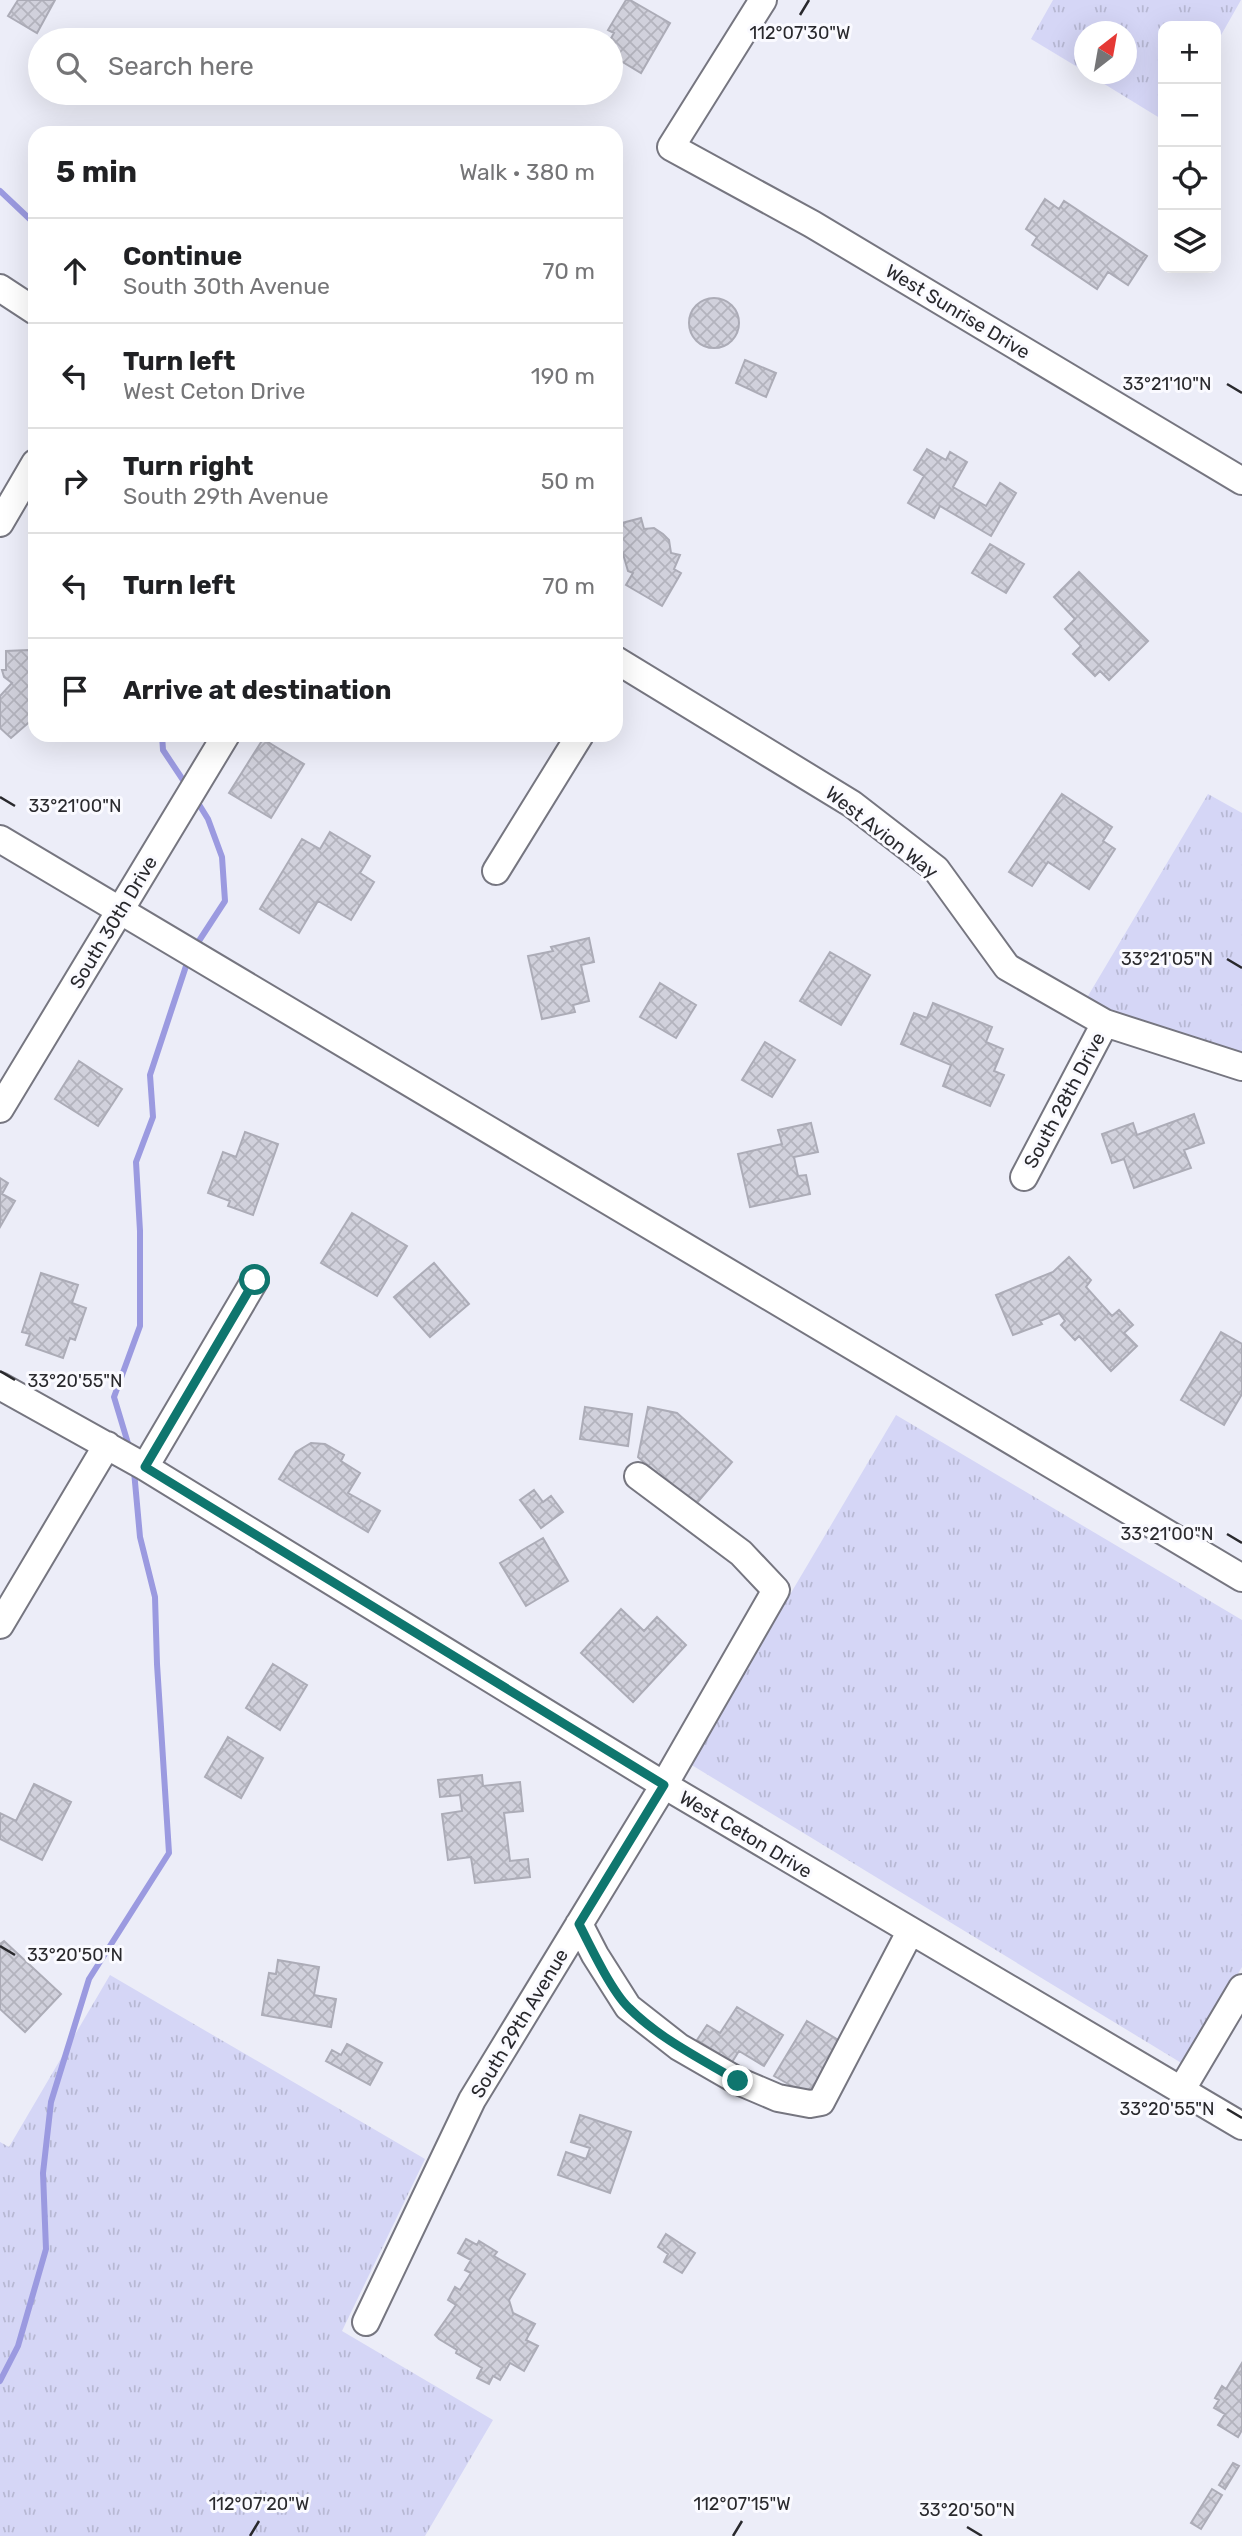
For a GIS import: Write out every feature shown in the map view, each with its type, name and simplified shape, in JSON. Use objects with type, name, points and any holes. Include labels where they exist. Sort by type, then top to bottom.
[{"type":"street","name":"West Sunrise Drive","points":[[757,3],[671,147],[812,224],[1242,481]]},
{"type":"street","points":[[0,288],[28,306]]},
{"type":"street","points":[[0,523],[28,475]]},
{"type":"street","name":"West Avion Way","points":[[623,670],[852,804],[936,869],[1007,967],[1105,1023],[1242,1067]]},
{"type":"street","name":"South 30th Drive","points":[[0,1109],[222,742]]},
{"type":"street","points":[[496,871],[576,742]]},
{"type":"street","points":[[0,839],[1242,1578]]},
{"type":"street","name":"South 28th Drive","points":[[1024,1177],[1105,1023]]},
{"type":"street","points":[[145,1467],[255,1280]]},
{"type":"street","name":"West Ceton Drive","points":[[0,1386],[145,1467],[664,1785],[1242,2126]]},
{"type":"street","points":[[0,1625],[107,1446]]},
{"type":"street","name":"South 29th Avenue","points":[[366,2322],[472,2100],[664,1785],[776,1590],[741,1553],[638,1475]]},
{"type":"street","points":[[579,1924],[628,2007],[679,2047],[738,2081],[778,2098],[810,2104],[821,2102],[910,1932]]},
{"type":"street","points":[[1182,2089],[1242,1988]]},
{"type":"green space","points":[[1053,0],[1241,0],[1221,35],[1221,21],[1158,21],[1158,117],[1104,84],[1137,84],[1137,21],[1074,21],[1074,65],[1031,39]]},
{"type":"green space","points":[[1208,794],[1242,813],[1242,1054],[1085,1001]]},
{"type":"green space","points":[[896,1415],[1242,1620],[1242,1967],[1183,2064],[690,1764]]},
{"type":"green space","points":[[110,1975],[425,2159],[342,2331],[493,2420],[425,2536],[0,2536],[0,2142],[9,2147]]},
{"type":"building","points":[[18,0],[55,0],[40,28],[28,28],[8,16]]},
{"type":"building","points":[[626,0],[670,23],[641,73],[623,62],[623,28],[609,28]]},
{"type":"building","points":[[1045,199],[1059,209],[1064,201],[1147,256],[1128,285],[1108,272],[1097,289],[1032,245],[1037,237],[1026,229]]},
{"type":"building","points":[[714,298],[732,305],[739,323],[732,341],[714,348],[696,341],[689,323],[696,305]]},
{"type":"building","points":[[745,360],[776,373],[766,397],[736,383]]},
{"type":"building","points":[[927,449],[946,460],[950,452],[967,462],[953,487],[986,506],[1000,483],[1016,493],[991,536],[940,506],[934,518],[908,503],[924,476],[914,470]]},
{"type":"building","points":[[641,518],[644,529],[654,528],[663,534],[669,540],[671,553],[680,555],[674,569],[681,573],[662,606],[626,585],[633,573],[628,571],[623,554],[623,523]]},
{"type":"building","points":[[990,544],[1024,564],[1006,593],[972,573]]},
{"type":"building","points":[[1079,572],[1148,641],[1109,680],[1100,671],[1095,676],[1073,654],[1081,646],[1065,629],[1075,619],[1054,597]]},
{"type":"building","points":[[28,650],[28,723],[11,738],[0,728],[0,696],[12,683],[4,677],[2,670],[6,670],[6,651]]},
{"type":"building","points":[[261,742],[268,742],[304,764],[271,818],[229,793]]},
{"type":"building","points":[[1062,794],[1112,827],[1103,841],[1115,849],[1089,889],[1048,862],[1032,886],[1009,872]]},
{"type":"building","points":[[330,832],[370,856],[360,873],[374,882],[351,920],[318,901],[299,933],[260,909],[302,839],[320,849]]},
{"type":"building","points":[[589,938],[594,962],[581,965],[589,1001],[573,1005],[575,1012],[542,1019],[528,956],[553,951],[551,947]]},
{"type":"building","points":[[830,952],[870,975],[841,1025],[800,1001]]},
{"type":"building","points":[[660,983],[696,1005],[676,1038],[640,1017]]},
{"type":"building","points":[[933,1003],[992,1027],[986,1042],[1003,1049],[994,1071],[1004,1075],[990,1106],[943,1086],[951,1065],[901,1044],[914,1013],[927,1018]]},
{"type":"building","points":[[765,1042],[795,1060],[772,1097],[742,1080]]},
{"type":"building","points":[[79,1061],[122,1089],[98,1126],[55,1099]]},
{"type":"building","points":[[1194,1114],[1204,1143],[1184,1150],[1191,1168],[1134,1188],[1124,1159],[1112,1163],[1102,1134],[1133,1123],[1137,1135]]},
{"type":"building","points":[[811,1123],[818,1152],[794,1157],[798,1176],[806,1175],[810,1194],[750,1207],[738,1154],[782,1144],[778,1130]]},
{"type":"building","points":[[245,1132],[278,1144],[253,1215],[228,1206],[230,1201],[208,1193],[223,1152],[236,1157]]},
{"type":"building","points":[[0,1178],[8,1183],[2,1194],[15,1201],[0,1227]]},
{"type":"building","points":[[352,1213],[407,1246],[377,1296],[321,1263]]},
{"type":"building","points":[[1069,1257],[1091,1280],[1086,1287],[1112,1316],[1119,1310],[1133,1325],[1124,1333],[1137,1346],[1111,1371],[1079,1336],[1075,1340],[1061,1325],[1065,1321],[1059,1313],[1040,1321],[1042,1324],[1013,1335],[996,1295],[1053,1272]]},
{"type":"building","points":[[434,1263],[469,1304],[430,1337],[394,1297]]},
{"type":"building","points":[[41,1273],[78,1285],[72,1303],[86,1308],[75,1340],[70,1338],[63,1358],[26,1345],[30,1334],[22,1332]]},
{"type":"building","points":[[1221,1332],[1242,1344],[1242,1394],[1224,1425],[1181,1400]]},
{"type":"building","points":[[585,1407],[632,1414],[628,1446],[580,1439]]},
{"type":"building","points":[[648,1407],[677,1413],[732,1462],[695,1505],[638,1457]]},
{"type":"building","points":[[311,1443],[325,1444],[344,1455],[341,1461],[360,1473],[348,1493],[380,1511],[368,1532],[279,1479],[296,1452]]},
{"type":"building","points":[[534,1490],[543,1502],[551,1496],[563,1512],[541,1528],[520,1500]]},
{"type":"building","points":[[543,1538],[568,1581],[526,1606],[500,1563]]},
{"type":"building","points":[[621,1609],[644,1631],[657,1617],[686,1645],[633,1702],[581,1653]]},
{"type":"building","points":[[273,1664],[307,1685],[280,1730],[246,1708]]},
{"type":"building","points":[[228,1737],[263,1758],[241,1798],[205,1777]]},
{"type":"building","points":[[482,1775],[483,1786],[520,1782],[523,1811],[504,1813],[510,1861],[528,1859],[530,1877],[475,1883],[471,1857],[448,1860],[442,1814],[462,1811],[460,1795],[440,1797],[438,1780]]},
{"type":"building","points":[[34,1784],[71,1802],[42,1860],[0,1839],[0,1813],[16,1821]]},
{"type":"building","points":[[4,1941],[61,1994],[25,2032],[0,2009],[0,1944]]},
{"type":"building","points":[[278,1960],[319,1967],[314,1995],[336,1999],[331,2027],[262,2015],[269,1973],[276,1974]]},
{"type":"building","points":[[737,2007],[783,2035],[764,2066],[739,2051],[732,2062],[697,2040],[707,2025],[720,2033]]},
{"type":"building","points":[[807,2021],[840,2041],[808,2095],[774,2076]]},
{"type":"building","points":[[347,2044],[382,2063],[370,2085],[326,2061],[332,2050],[341,2055]]},
{"type":"building","points":[[580,2115],[631,2132],[610,2193],[558,2175],[566,2152],[586,2159],[590,2148],[571,2142]]},
{"type":"building","points":[[666,2234],[695,2253],[682,2273],[664,2262],[668,2254],[658,2247]]},
{"type":"building","points":[[466,2239],[477,2245],[479,2241],[497,2252],[494,2256],[525,2274],[509,2300],[513,2313],[535,2324],[526,2340],[538,2346],[524,2371],[510,2363],[500,2380],[493,2376],[489,2384],[477,2378],[482,2368],[456,2353],[457,2350],[435,2335],[456,2305],[448,2300],[455,2287],[460,2290],[471,2273],[465,2270],[471,2260],[458,2253]]},
{"type":"building","points":[[1242,2363],[1242,2430],[1238,2437],[1218,2425],[1225,2414],[1214,2408],[1219,2400],[1215,2398],[1222,2386],[1226,2389]]},
{"type":"building","points":[[1233,2463],[1239,2466],[1225,2489],[1219,2485]]},
{"type":"building","points":[[1212,2489],[1222,2495],[1201,2529],[1191,2523]]},
{"type":"waterway","points":[[0,191],[28,217]]},
{"type":"waterway","points":[[162,742],[163,750],[187,786]]},
{"type":"waterway","points":[[195,798],[208,819],[222,857],[225,901],[195,947]]},
{"type":"waterway","points":[[130,1450],[114,1397],[140,1326],[140,1231],[136,1162],[153,1117],[150,1075],[188,960]]},
{"type":"waterway","points":[[0,2381],[18,2346],[46,2249],[43,2173],[51,2102],[89,1979],[169,1853],[155,1597],[140,1537],[134,1471]]},
{"type":"route","points":[[255,1280],[145,1467],[664,1785],[579,1924],[628,2007],[679,2047],[738,2081]]}]
